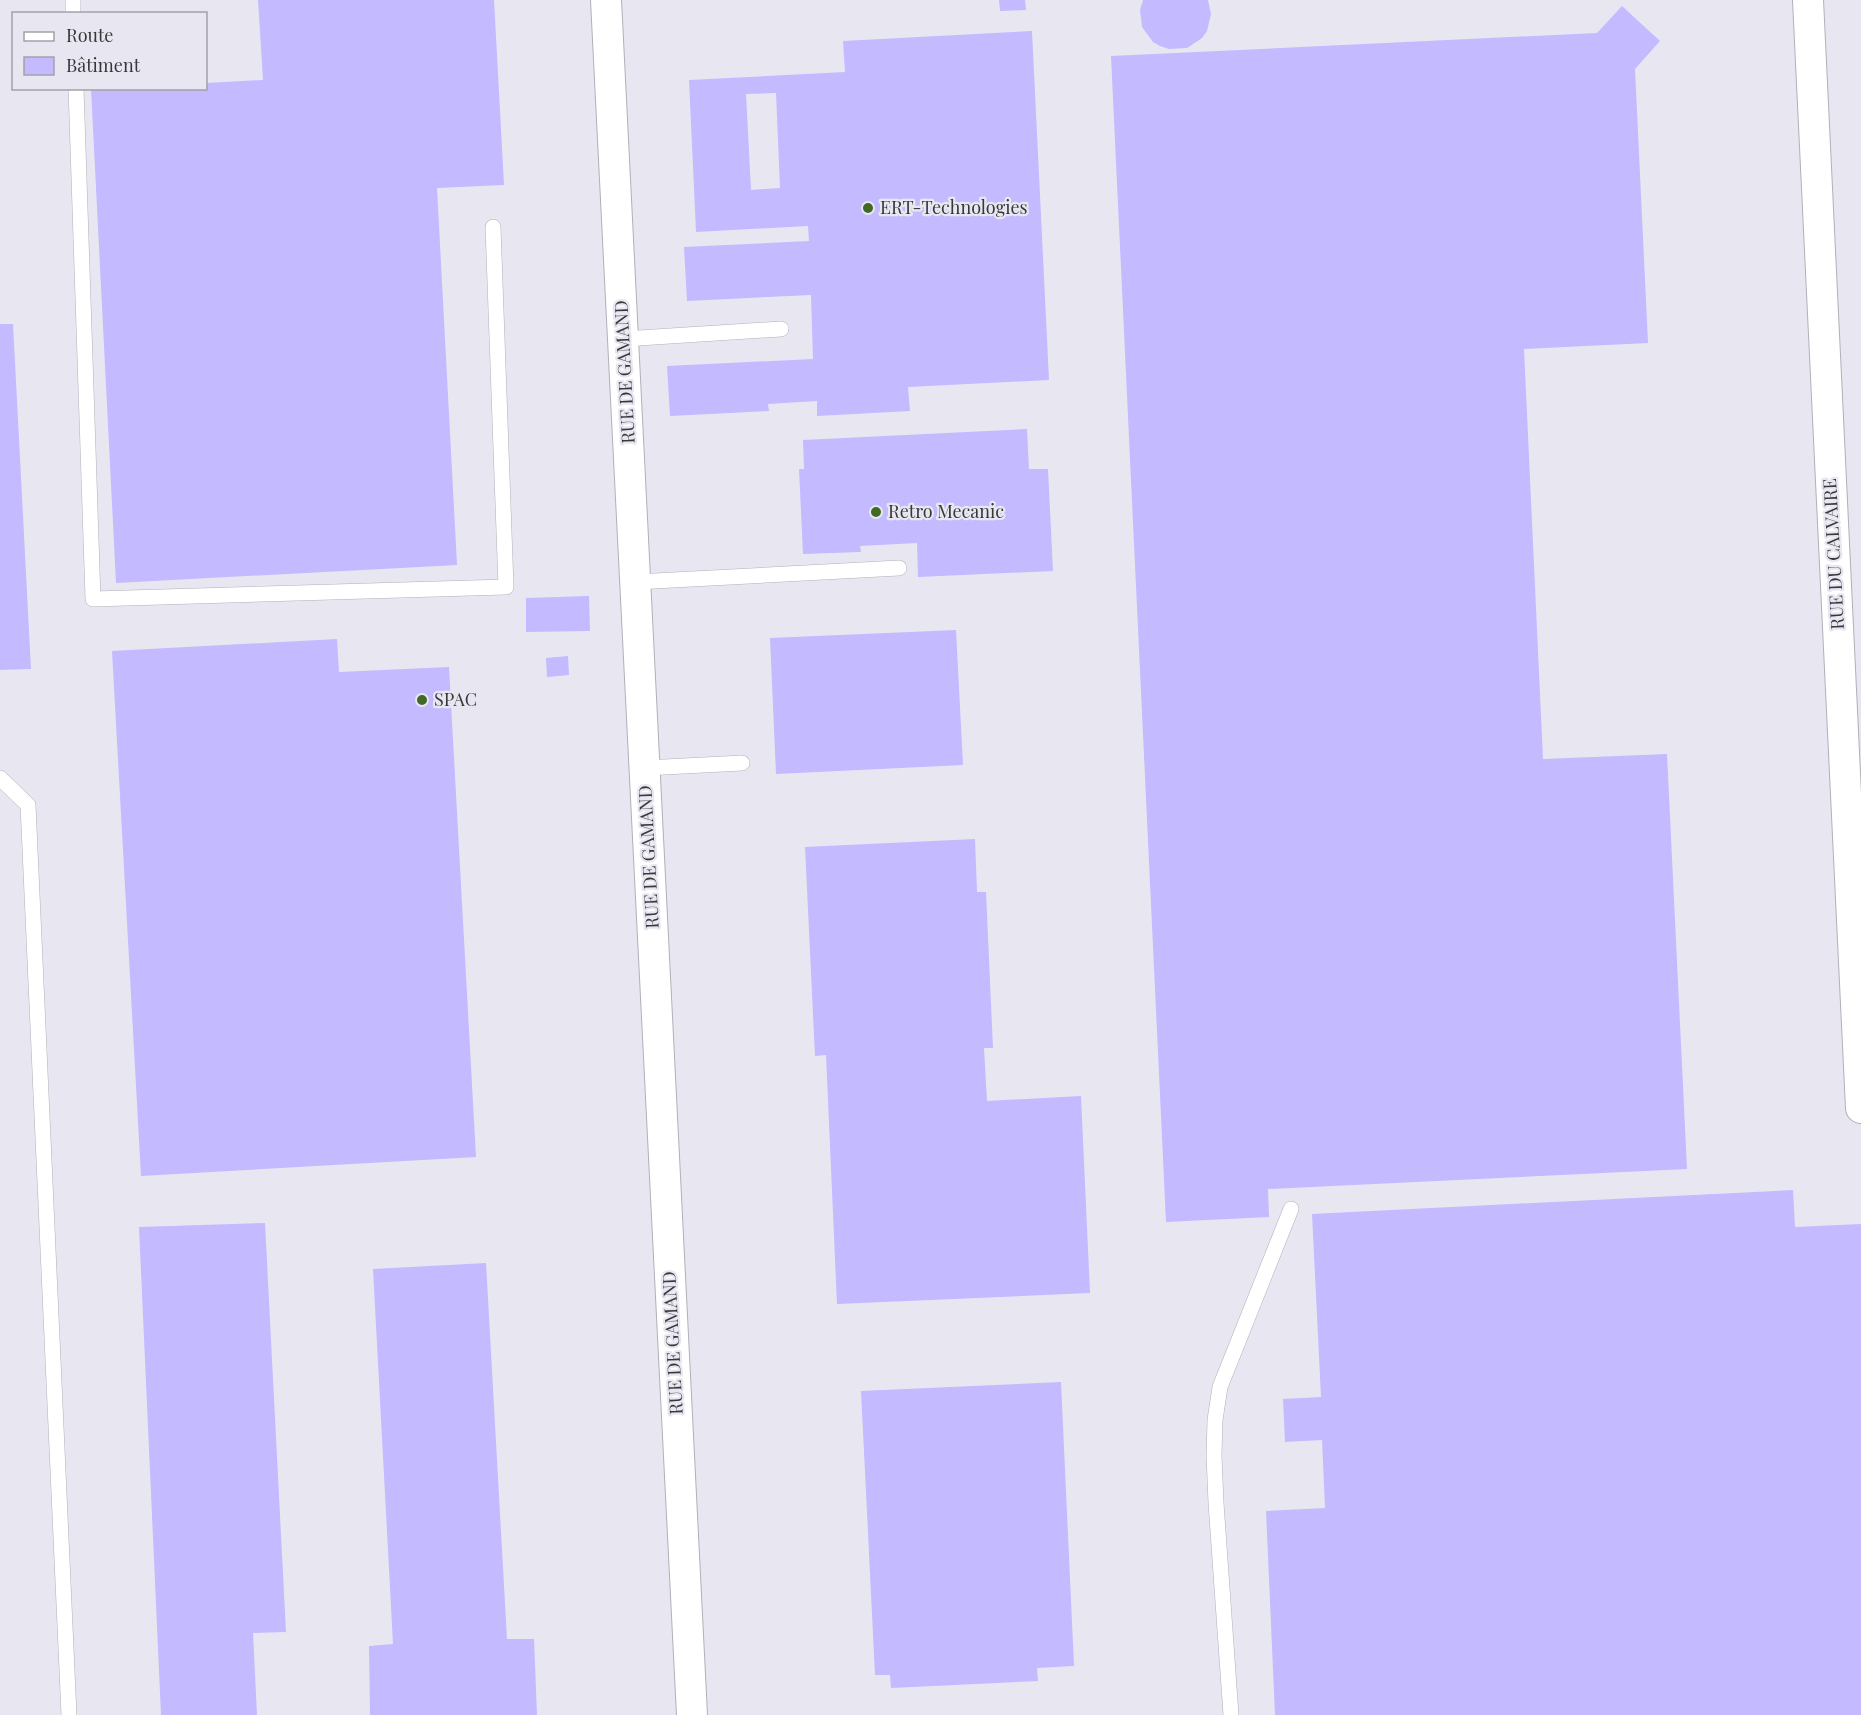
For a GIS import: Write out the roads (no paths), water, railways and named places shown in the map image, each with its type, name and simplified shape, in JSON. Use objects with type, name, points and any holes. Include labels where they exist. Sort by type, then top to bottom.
[{"type":"street","name":"RUE DE GAMAND","points":[[606,0],[692,1715]]},
{"type":"street","name":"RUE DU CALVAIRE","points":[[1808,0],[1861,1108]]},
{"type":"lane","points":[[76,90],[93,599],[506,587],[493,227]]},
{"type":"lane","points":[[623,339],[781,328]]},
{"type":"lane","points":[[635,582],[899,568]]},
{"type":"lane","points":[[645,768],[742,763]]},
{"type":"lane","points":[[0,778],[28,805],[69,1715]]},
{"type":"lane","points":[[1231,1715],[1215,1491],[1215,1420],[1220,1387],[1291,1209]]},
{"type":"place","name":"ERT-Technologies","points":[[868,208]]},
{"type":"place","name":"Retro Mecanic","points":[[876,512]]},
{"type":"place","name":"SPAC","points":[[422,700]]}]
